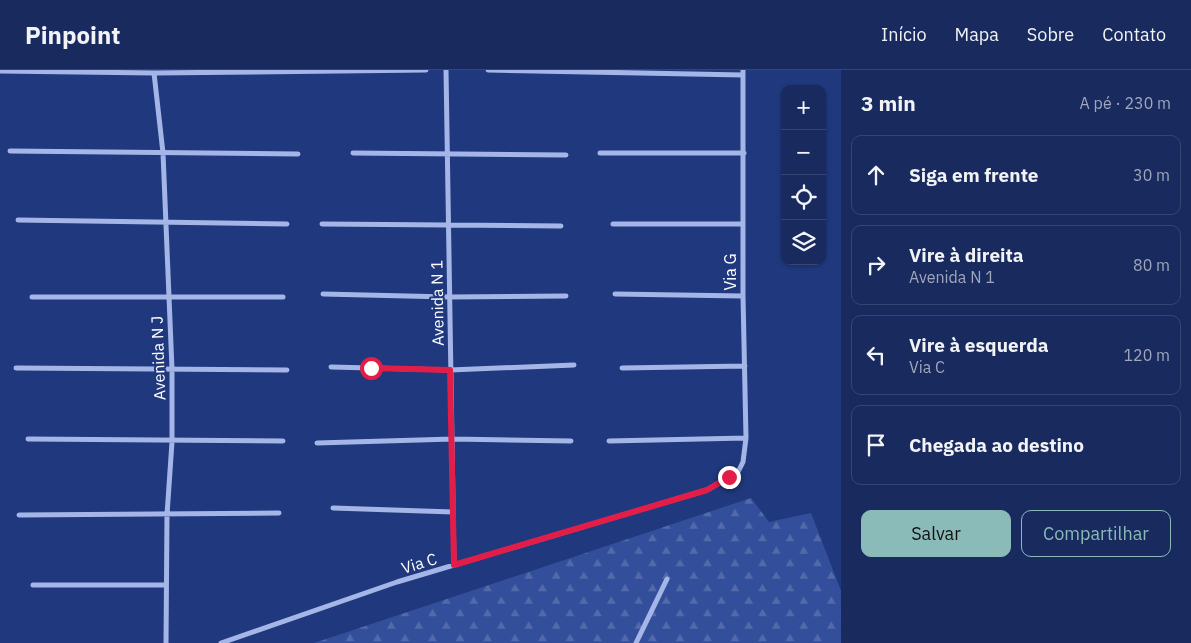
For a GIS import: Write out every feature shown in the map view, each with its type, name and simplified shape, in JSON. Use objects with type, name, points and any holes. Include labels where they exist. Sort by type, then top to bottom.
[{"type":"street","points":[[0,71],[154,73],[426,70]]},
{"type":"street","name":"Avenida N 1","points":[[446,70],[454,565]]},
{"type":"street","points":[[488,70],[743,73]]},
{"type":"street","name":"Avenida N J","points":[[154,73],[163,153],[172,369],[172,442],[167,515],[166,643]]},
{"type":"street","name":"Via G","points":[[738,472],[742,462],[746,438],[743,296],[743,73]]},
{"type":"street","points":[[10,151],[298,154]]},
{"type":"street","points":[[353,153],[566,155]]},
{"type":"street","points":[[600,153],[744,153]]},
{"type":"street","points":[[18,220],[166,224],[287,224]]},
{"type":"street","points":[[322,224],[561,226]]},
{"type":"street","points":[[613,224],[743,224]]},
{"type":"street","points":[[323,294],[449,297],[566,296]]},
{"type":"street","points":[[615,294],[743,296]]},
{"type":"street","points":[[32,298],[283,297]]},
{"type":"street","points":[[331,367],[450,370],[574,365]]},
{"type":"street","points":[[622,368],[745,366]]},
{"type":"street","points":[[16,368],[287,370]]},
{"type":"street","points":[[609,441],[746,438]]},
{"type":"street","points":[[28,439],[172,442],[284,441]]},
{"type":"street","points":[[317,443],[453,439],[570,441]]},
{"type":"street","name":"Via C","points":[[221,643],[454,565],[707,490],[738,472]]},
{"type":"street","points":[[333,508],[454,512]]},
{"type":"street","points":[[20,515],[279,513]]},
{"type":"street","points":[[636,643],[667,579]]},
{"type":"street","points":[[33,585],[166,585]]},
{"type":"green space","points":[[751,498],[769,522],[811,513],[841,591],[841,643],[314,643]]},
{"type":"route","points":[[371,368],[450,370],[453,439],[454,565],[707,490],[729,477]]}]
